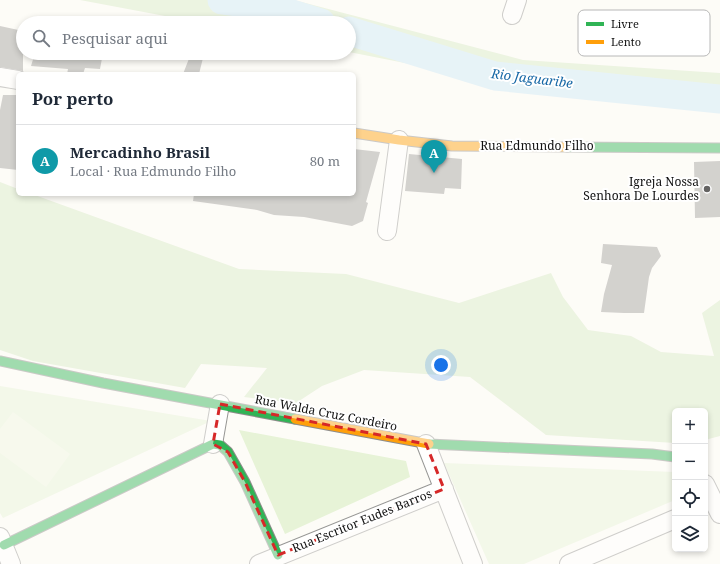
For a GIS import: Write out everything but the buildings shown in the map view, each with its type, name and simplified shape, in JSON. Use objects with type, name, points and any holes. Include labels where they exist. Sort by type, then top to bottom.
[{"type":"street","points":[[0,77],[16,80]]},
{"type":"street","name":"Rua Edmundo Filho","points":[[356,133],[452,146],[720,148]]},
{"type":"street","points":[[387,231],[399,140]]},
{"type":"street","name":"Rua Walda Cruz Cordeiro","points":[[0,361],[103,383],[426,444],[652,454],[672,457]]},
{"type":"street","points":[[213,444],[220,404]]},
{"type":"street","points":[[11,564],[2,541],[213,444],[220,445],[228,452],[244,482],[278,555]]},
{"type":"street","points":[[426,444],[473,564]]},
{"type":"street","name":"Rua Escritor Eudes Barros","points":[[259,564],[278,555],[444,489]]},
{"type":"street","points":[[708,493],[713,507]]},
{"type":"street","points":[[569,564],[672,520]]},
{"type":"highlighted area","points":[[220,404],[426,444],[444,489],[278,555],[245,482],[228,452],[213,444]]},
{"type":"green space","points":[[80,0],[294,0],[355,16],[165,16]]},
{"type":"green space","points":[[356,16],[523,60],[720,73],[720,111],[587,99],[356,53]]},
{"type":"green space","points":[[0,182],[16,188],[16,196],[38,196],[239,269],[346,274],[459,303],[551,273],[563,297],[588,330],[631,336],[661,352],[714,356],[702,313],[720,300],[720,436],[708,439],[708,408],[672,408],[672,443],[546,435],[470,377],[364,370],[322,386],[296,403],[244,397],[267,368],[201,364],[185,388],[33,361],[0,350]]},
{"type":"green space","points":[[0,386],[211,421],[3,518],[0,513]]},
{"type":"green space","points":[[13,412],[70,454],[46,487],[0,453],[0,429]]},
{"type":"green space","points":[[239,430],[406,461],[410,477],[285,534]]},
{"type":"green space","points":[[444,463],[672,472],[672,501],[524,564],[489,564]]},
{"type":"waterway","name":"Rio Jaguaribe","points":[[222,0],[266,6],[298,16]]},
{"type":"waterway","name":"Rio Jaguaribe","points":[[356,33],[495,76],[720,99]]},
{"type":"traffic: fast","points":[[567,147],[720,148]]},
{"type":"traffic: fast","points":[[0,361],[103,383],[295,419]]},
{"type":"traffic: fast","points":[[4,545],[213,444],[220,445],[228,452],[245,482],[278,555]]},
{"type":"traffic: fast","points":[[429,444],[652,454],[672,457]]},
{"type":"traffic: slow","points":[[356,133],[452,146],[567,147]]},
{"type":"traffic: slow","points":[[295,419],[429,444]]},
{"type":"place","name":"Mercadinho Brasil","points":[[434,173]]},
{"type":"place","name":"Igreja Nossa Senhora De Lourdes","points":[[707,189]]}]
